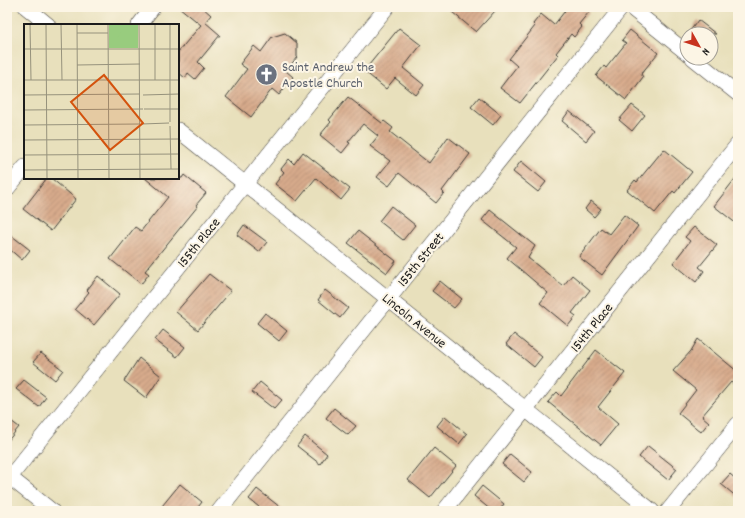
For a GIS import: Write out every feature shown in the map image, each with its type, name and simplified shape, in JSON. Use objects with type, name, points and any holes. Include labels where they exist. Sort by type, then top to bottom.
[{"type":"street","points":[[26,7],[47,24]]},
{"type":"street","points":[[140,24],[153,7]]},
{"type":"street","name":"155th Place","points":[[8,476],[387,7]]},
{"type":"street","name":"155th Street","points":[[219,511],[622,7]]},
{"type":"street","points":[[630,7],[679,47]]},
{"type":"street","points":[[703,66],[738,94]]},
{"type":"street","name":"Lincoln Avenue","points":[[179,131],[652,511]]},
{"type":"street","name":"154th Place","points":[[444,511],[738,144]]},
{"type":"street","points":[[7,190],[24,168]]},
{"type":"street","points":[[668,511],[738,424]]},
{"type":"street","points":[[8,476],[52,511]]},
{"type":"building","points":[[179,7],[202,7],[211,15],[205,22],[220,35],[198,62],[204,68],[195,79],[188,73],[185,78],[179,73],[179,51],[201,25]]},
{"type":"building","points":[[446,7],[489,7],[495,11],[476,32]]},
{"type":"building","points":[[568,7],[583,7],[589,12],[579,24],[582,27],[574,37],[571,34],[556,53],[558,55],[520,103],[500,88],[517,66],[509,59],[535,26],[533,24],[541,14],[554,25]]},
{"type":"building","points":[[698,20],[706,26],[694,26]]},
{"type":"building","points":[[399,28],[421,45],[403,68],[424,85],[416,95],[395,78],[386,89],[364,71]]},
{"type":"building","points":[[630,30],[658,53],[641,74],[643,77],[626,100],[596,76],[604,66],[606,68],[626,43],[622,40]]},
{"type":"building","name":"Saint Andrew the Apostle Church","points":[[285,33],[297,43],[297,57],[286,71],[293,77],[279,95],[272,89],[251,117],[226,97],[247,69],[240,64],[254,46],[261,52],[272,37]]},
{"type":"building","points":[[348,97],[382,123],[384,121],[393,128],[390,132],[429,163],[448,137],[470,154],[442,191],[444,193],[436,203],[399,173],[389,186],[377,177],[390,161],[370,146],[378,136],[363,124],[348,142],[350,143],[342,153],[320,135],[331,122],[329,120]]},
{"type":"building","points":[[479,97],[501,115],[493,125],[471,107]]},
{"type":"building","points":[[632,105],[645,115],[632,131],[619,120]]},
{"type":"building","points":[[569,111],[594,131],[586,141],[562,121]]},
{"type":"building","points":[[664,149],[692,172],[675,193],[673,191],[655,213],[627,190],[635,180],[637,182]]},
{"type":"building","points":[[303,152],[350,189],[341,200],[316,178],[297,201],[275,184],[284,172],[281,169],[289,159],[294,164]]},
{"type":"building","points":[[521,161],[546,182],[538,192],[513,172]]},
{"type":"building","points":[[184,175],[206,193],[196,205],[198,206],[145,271],[149,274],[141,284],[110,259],[135,227],[141,231],[168,197],[146,179],[182,178]]},
{"type":"building","points":[[738,175],[738,225],[714,206]]},
{"type":"building","points":[[46,179],[52,179],[76,199],[51,231],[23,209]]},
{"type":"building","points":[[591,201],[601,209],[594,217],[585,209]]},
{"type":"building","points":[[391,206],[415,225],[403,240],[379,221]]},
{"type":"building","points":[[490,210],[535,246],[528,258],[563,286],[572,275],[590,290],[572,313],[576,316],[568,326],[540,303],[548,293],[507,258],[516,247],[482,220]]},
{"type":"building","points":[[624,215],[638,226],[602,275],[579,257],[601,228],[609,234]]},
{"type":"building","points":[[244,225],[267,242],[259,252],[237,235]]},
{"type":"building","points":[[694,227],[717,245],[699,267],[704,271],[696,282],[673,263],[690,241],[685,237]]},
{"type":"building","points":[[358,231],[396,261],[387,273],[348,243]]},
{"type":"building","points":[[7,232],[30,250],[22,260],[7,247]]},
{"type":"building","points":[[209,274],[231,291],[198,330],[176,312]]},
{"type":"building","points":[[98,276],[120,294],[94,325],[75,309],[89,292],[87,290]]},
{"type":"building","points":[[440,281],[462,299],[454,308],[432,291]]},
{"type":"building","points":[[325,290],[348,308],[340,318],[318,300]]},
{"type":"building","points":[[265,313],[287,331],[279,341],[257,323]]},
{"type":"building","points":[[163,330],[185,347],[177,357],[155,340]]},
{"type":"building","points":[[514,334],[542,357],[534,367],[506,344]]},
{"type":"building","points":[[698,339],[738,372],[738,388],[731,382],[702,416],[709,422],[701,432],[678,413],[696,390],[673,371],[691,351]]},
{"type":"building","points":[[596,350],[625,373],[598,407],[618,424],[601,445],[548,402],[557,392],[561,396]]},
{"type":"building","points":[[41,353],[63,370],[55,380],[33,362]]},
{"type":"building","points":[[139,358],[161,376],[146,398],[124,381]]},
{"type":"building","points":[[24,380],[46,397],[39,407],[16,389]]},
{"type":"building","points":[[260,382],[282,400],[274,409],[252,392]]},
{"type":"building","points":[[334,408],[356,426],[348,435],[326,418]]},
{"type":"building","points":[[445,416],[467,434],[459,444],[437,426]]},
{"type":"building","points":[[7,418],[19,427],[7,442]]},
{"type":"building","points":[[305,436],[327,454],[320,464],[297,446]]},
{"type":"building","points":[[648,446],[677,469],[668,480],[639,457]]},
{"type":"building","points":[[434,448],[456,466],[430,498],[408,480]]},
{"type":"building","points":[[510,454],[532,472],[524,482],[502,464]]},
{"type":"building","points":[[730,474],[738,481],[738,498],[721,484]]},
{"type":"building","points":[[180,484],[202,502],[195,511],[158,511]]},
{"type":"building","points":[[482,486],[504,504],[499,511],[492,511],[474,496]]},
{"type":"building","points":[[257,489],[285,511],[264,511],[249,499]]},
{"type":"place","name":"Saint Andrew the Apostle Church","points":[[267,74]]}]
